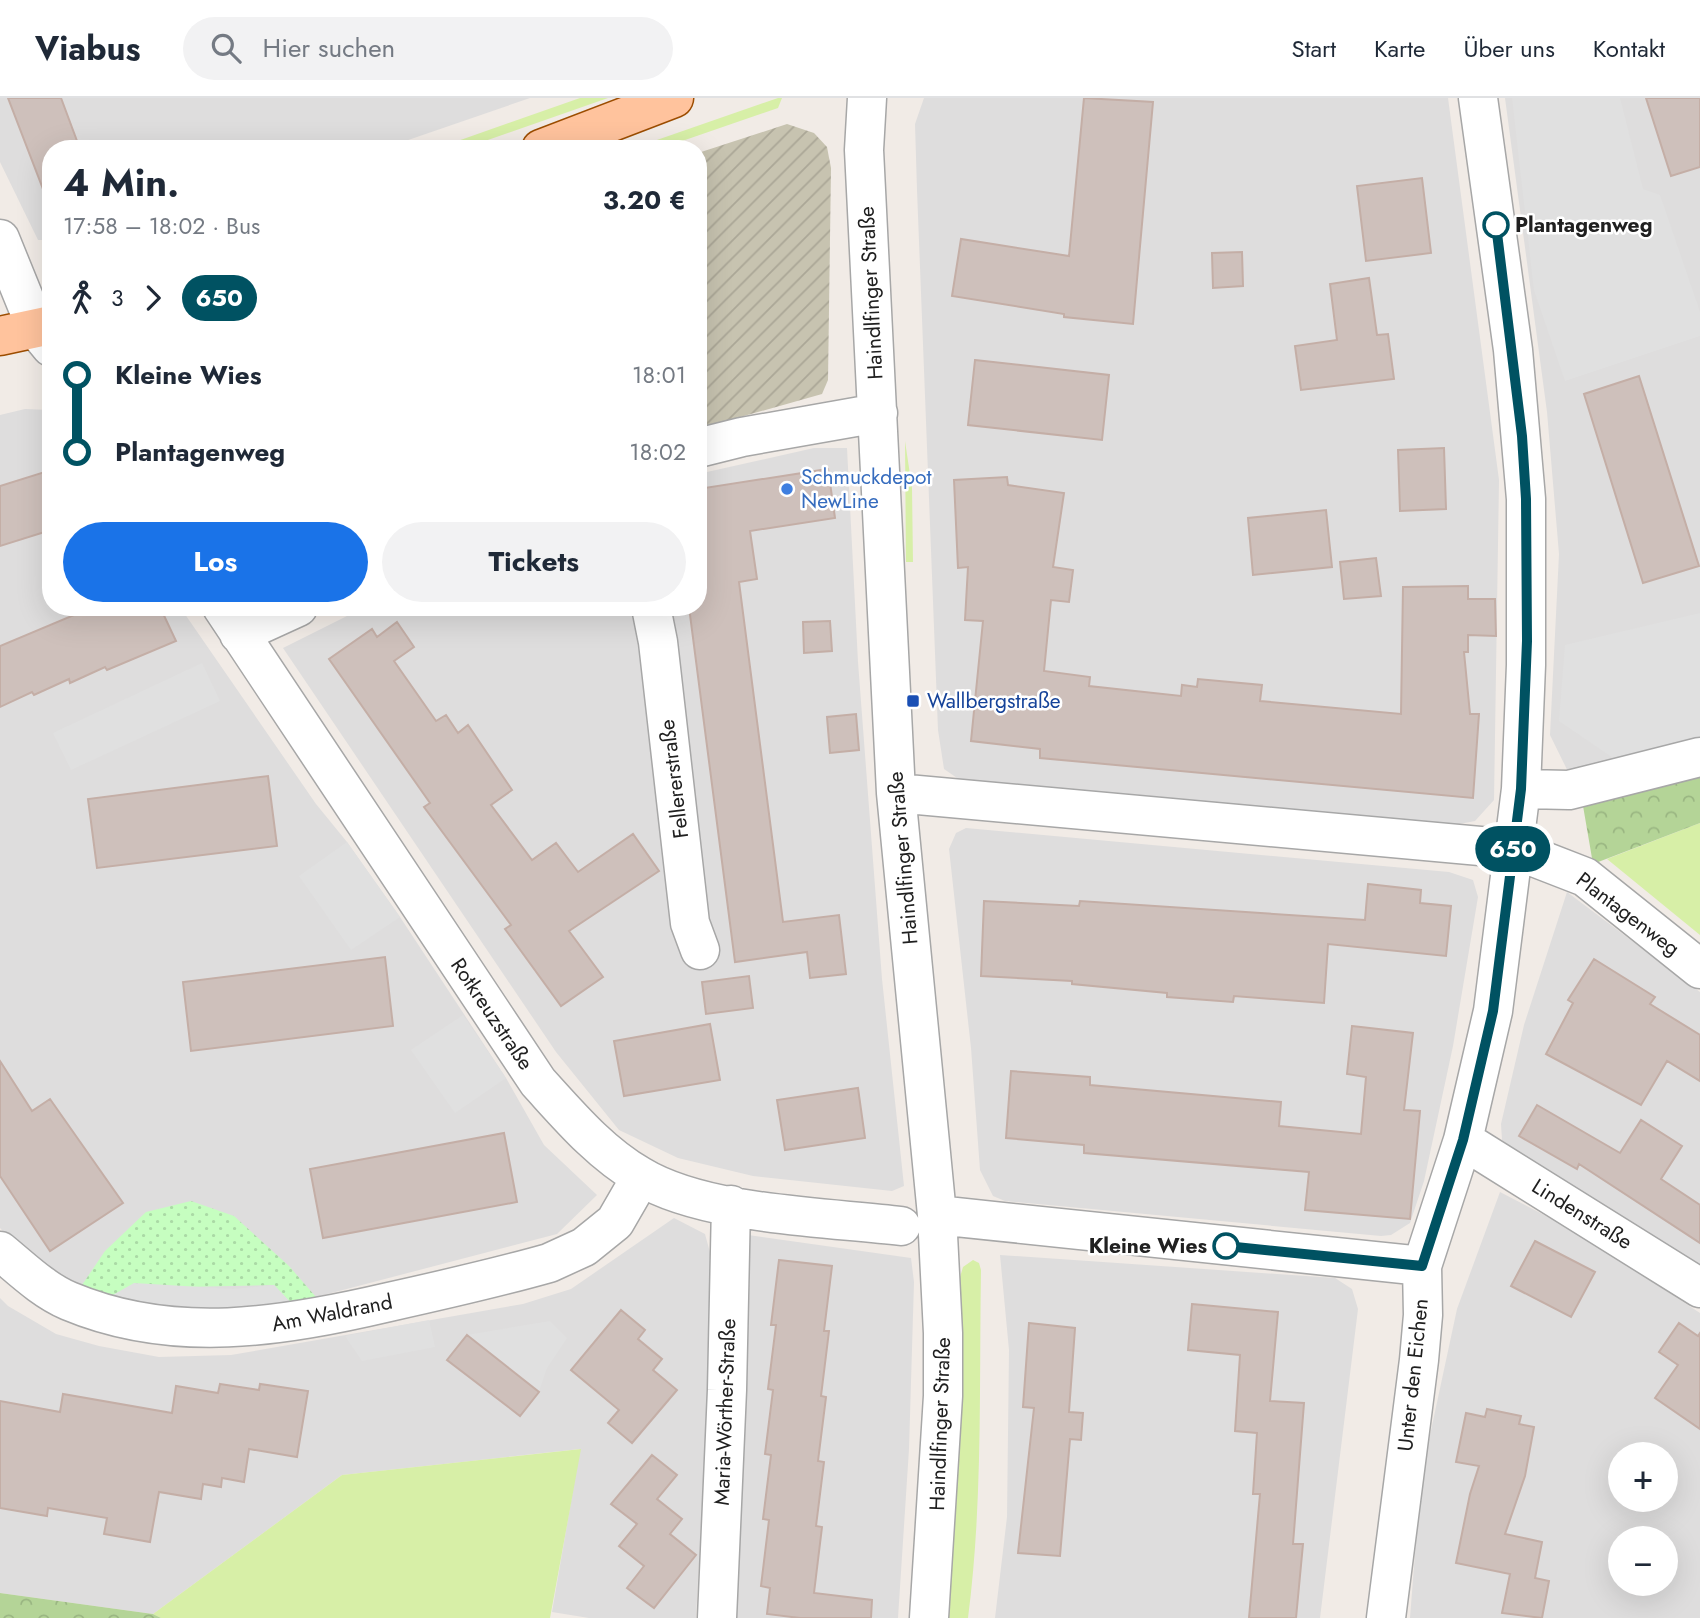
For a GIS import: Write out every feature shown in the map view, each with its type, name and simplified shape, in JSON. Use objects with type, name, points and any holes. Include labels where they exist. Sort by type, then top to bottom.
[{"type":"main road","points":[[564,140],[674,98]]},
{"type":"main road","points":[[0,336],[42,334]]},
{"type":"street","name":"Haindlfinger Straße","points":[[867,98],[864,149],[919,1221],[943,1333],[943,1396],[929,1618]]},
{"type":"street","points":[[896,793],[1513,849],[1521,789],[1526,665],[1526,499],[1513,350],[1478,98]]},
{"type":"street","points":[[0,239],[42,326]]},
{"type":"street","points":[[707,446],[877,413]]},
{"type":"street","points":[[231,621],[255,616]]},
{"type":"street","name":"Fellererstraße","points":[[653,616],[690,923],[700,950]]},
{"type":"street","name":"Rotkreuzstraße","points":[[231,621],[538,1082],[600,1148],[641,1177],[687,1195],[731,1205],[919,1221]]},
{"type":"street","points":[[1521,789],[1569,790],[1700,757]]},
{"type":"street","name":"Plantagenweg","points":[[1513,849],[1585,877],[1700,969]]},
{"type":"street","name":"Unter den Eichen","points":[[1386,1618],[1419,1360],[1423,1315],[1422,1266],[1463,1140],[1493,1011],[1513,849]]},
{"type":"street","name":"Lindenstraße","points":[[1463,1140],[1700,1288]]},
{"type":"street","name":"Am Waldrand","points":[[0,1251],[51,1292],[119,1318],[174,1328],[263,1326],[321,1319],[549,1263],[584,1247],[615,1222],[641,1177]]},
{"type":"street","name":"Maria-Wörther-Straße","points":[[717,1618],[727,1390],[731,1205]]},
{"type":"street","points":[[919,1221],[1422,1266]]},
{"type":"shaded area","points":[[0,98],[530,98],[408,140],[42,140],[42,240],[38,240],[0,162]]},
{"type":"shaded area","points":[[924,98],[1448,98],[1499,480],[1494,800],[1475,821],[1454,825],[960,780],[944,769],[938,730],[915,124]]},
{"type":"shaded area","points":[[1505,98],[1700,98],[1700,773],[1582,800],[1550,735],[1559,554],[1547,412]]},
{"type":"shaded area","points":[[1512,98],[1620,98],[1643,189],[1660,195],[1700,312],[1700,336],[1565,381],[1534,290]]},
{"type":"shaded area","points":[[787,124],[814,133],[827,147],[831,168],[828,380],[822,394],[707,426],[707,150]]},
{"type":"shaded area","points":[[25,409],[42,410],[42,616],[186,616],[316,804],[347,842],[400,917],[506,1078],[544,1145],[597,1195],[557,1234],[316,1297],[295,1307],[104,1300],[82,1285],[30,1262],[0,1228],[0,415]]},
{"type":"shaded area","points":[[814,448],[847,448],[858,662],[882,979],[904,1186],[892,1191],[753,1176],[678,1158],[619,1130],[556,1052],[283,648],[347,616],[707,616],[707,472]]},
{"type":"shaded area","points":[[1700,613],[1700,744],[1622,764],[1559,721],[1565,645]]},
{"type":"shaded area","points":[[202,663],[220,701],[71,770],[53,733]]},
{"type":"shaded area","points":[[966,828],[1449,872],[1473,880],[1478,897],[1453,1046],[1424,1181],[1410,1223],[1391,1235],[1381,1236],[1005,1201],[993,1196],[980,1170],[971,1048],[949,849],[956,833]]},
{"type":"shaded area","points":[[347,842],[400,917],[351,950],[299,876]]},
{"type":"shaded area","points":[[1567,892],[1700,992],[1700,1266],[1512,1149],[1502,1140],[1501,1124],[1524,1025]]},
{"type":"shaded area","points":[[463,1015],[506,1078],[455,1113],[411,1050]]},
{"type":"shaded area","points":[[1500,1192],[1575,1231],[1700,1313],[1700,1618],[1410,1618],[1421,1477],[1457,1309]]},
{"type":"shaded area","points":[[674,1218],[705,1234],[715,1271],[696,1618],[589,1618],[552,1612],[580,1449],[342,1475],[153,1614],[0,1593],[0,1298],[8,1306],[56,1334],[99,1346],[159,1357],[231,1355],[523,1304],[571,1289]]},
{"type":"shaded area","points":[[748,1235],[911,1258],[914,1282],[909,1449],[898,1618],[732,1618]]},
{"type":"shaded area","points":[[1000,1255],[1335,1278],[1352,1289],[1358,1309],[1320,1618],[995,1618],[1007,1517],[1009,1350]]},
{"type":"shaded area","points":[[134,1283],[233,1289],[274,1285],[295,1307],[239,1315],[104,1300]]},
{"type":"shaded area","points":[[429,1320],[435,1347],[362,1361],[345,1336]]},
{"type":"shaded area","points":[[550,1321],[567,1338],[547,1368],[539,1392],[467,1335]]},
{"type":"green space","points":[[580,98],[608,98],[488,140],[461,140]]},
{"type":"green space","points":[[782,98],[778,108],[685,140],[657,140]]},
{"type":"green space","points":[[905,441],[912,488],[913,562],[906,562]]},
{"type":"green space","points":[[1700,773],[1700,823],[1593,864],[1582,800]]},
{"type":"green space","points":[[1700,823],[1700,935],[1607,859]]},
{"type":"green space","points":[[191,1201],[234,1216],[289,1266],[316,1297],[295,1307],[274,1285],[184,1287],[104,1300],[82,1285],[105,1251],[146,1212]]},
{"type":"green space","points":[[973,1260],[979,1263],[981,1270],[979,1444],[973,1574],[968,1618],[946,1618],[958,1284],[963,1267]]},
{"type":"green space","points":[[581,1449],[550,1618],[161,1618],[153,1614],[342,1475]]},
{"type":"green space","points":[[0,1593],[153,1614],[161,1618],[0,1618]]},
{"type":"building","points":[[8,98],[61,98],[77,140],[42,140],[42,186]]},
{"type":"building","points":[[1084,98],[1153,102],[1133,324],[1064,317],[1064,314],[952,296],[961,239],[1069,256]]},
{"type":"building","points":[[1646,98],[1700,98],[1700,167],[1671,176]]},
{"type":"building","points":[[1422,178],[1431,253],[1366,261],[1357,186]]},
{"type":"building","points":[[1242,252],[1243,286],[1213,288],[1212,253]]},
{"type":"building","points":[[1369,278],[1377,335],[1388,334],[1394,379],[1301,390],[1295,346],[1337,340],[1330,284]]},
{"type":"building","points":[[975,360],[1109,375],[1102,440],[968,425]]},
{"type":"building","points":[[1639,376],[1699,566],[1643,583],[1584,394]]},
{"type":"building","points":[[1444,448],[1446,509],[1400,511],[1398,450]]},
{"type":"building","points":[[828,469],[835,518],[750,531],[757,579],[739,582],[783,922],[839,915],[846,974],[810,978],[807,952],[735,962],[690,616],[707,616],[707,488]]},
{"type":"building","points":[[42,473],[42,533],[0,546],[0,486]]},
{"type":"building","points":[[1007,477],[1008,485],[1064,493],[1053,567],[1073,570],[1069,602],[1051,600],[1044,671],[1090,677],[1089,686],[1181,696],[1182,685],[1197,687],[1198,679],[1262,685],[1260,701],[1401,714],[1403,587],[1468,586],[1468,599],[1495,599],[1496,636],[1468,635],[1468,652],[1464,652],[1470,714],[1479,714],[1473,798],[1040,758],[1040,749],[971,741],[983,621],[965,620],[968,567],[958,568],[954,480]]},
{"type":"building","points":[[1326,510],[1332,567],[1253,575],[1248,518]]},
{"type":"building","points":[[1376,558],[1381,596],[1344,599],[1340,562]]},
{"type":"building","points":[[72,616],[164,616],[176,641],[107,670],[105,667],[70,683],[69,679],[0,707],[0,646]]},
{"type":"building","points":[[830,621],[832,651],[804,653],[803,622]]},
{"type":"building","points":[[397,622],[414,647],[394,661],[436,721],[446,715],[458,733],[468,725],[512,790],[491,805],[532,860],[556,843],[578,872],[633,834],[659,871],[569,931],[603,977],[561,1006],[505,929],[511,925],[424,807],[430,803],[329,659],[372,629],[377,637]]},
{"type":"building","points":[[856,714],[859,750],[830,753],[827,717]]},
{"type":"building","points":[[268,776],[277,846],[97,868],[88,799]]},
{"type":"building","points":[[1368,884],[1421,890],[1420,903],[1451,906],[1446,956],[1328,944],[1324,1003],[1234,996],[1233,1002],[1167,997],[1167,993],[1072,984],[1072,981],[981,976],[984,901],[1079,906],[1080,901],[1365,920]]},
{"type":"building","points":[[385,957],[393,1026],[191,1051],[183,982]]},
{"type":"building","points":[[1594,959],[1655,997],[1650,1004],[1700,1035],[1700,1081],[1667,1061],[1641,1105],[1546,1054],[1573,1003],[1568,1000]]},
{"type":"building","points":[[749,976],[753,1008],[706,1014],[702,982]]},
{"type":"building","points":[[710,1024],[720,1080],[624,1096],[614,1041]]},
{"type":"building","points":[[1352,1026],[1413,1033],[1404,1110],[1420,1111],[1410,1219],[1305,1210],[1309,1172],[1084,1153],[1084,1145],[1006,1138],[1011,1071],[1090,1077],[1090,1085],[1281,1102],[1279,1126],[1361,1134],[1366,1077],[1347,1074]]},
{"type":"building","points":[[0,1061],[32,1111],[50,1099],[123,1203],[50,1251],[0,1176]]},
{"type":"building","points":[[858,1088],[865,1138],[785,1150],[777,1100]]},
{"type":"building","points":[[1537,1105],[1620,1153],[1641,1120],[1682,1146],[1661,1179],[1700,1205],[1700,1243],[1579,1164],[1577,1169],[1519,1136]]},
{"type":"building","points":[[504,1133],[517,1202],[323,1238],[310,1169]]},
{"type":"building","points":[[1535,1241],[1595,1272],[1571,1317],[1511,1286]]},
{"type":"building","points":[[779,1260],[832,1266],[824,1331],[829,1331],[821,1396],[826,1397],[818,1461],[824,1462],[816,1526],[822,1527],[814,1593],[872,1600],[871,1618],[800,1618],[767,1614],[770,1588],[761,1586],[769,1520],[763,1519],[771,1455],[765,1454],[773,1390],[768,1389],[776,1325],[771,1325]]},
{"type":"building","points":[[1192,1304],[1278,1312],[1270,1401],[1304,1403],[1293,1544],[1303,1544],[1296,1618],[1249,1618],[1260,1494],[1253,1494],[1257,1433],[1235,1431],[1240,1355],[1188,1350]]},
{"type":"building","points":[[621,1310],[645,1330],[638,1339],[662,1359],[653,1370],[677,1390],[632,1443],[608,1423],[619,1410],[571,1370]]},
{"type":"building","points":[[1029,1323],[1075,1328],[1069,1412],[1083,1413],[1081,1440],[1070,1439],[1060,1556],[1018,1553],[1034,1408],[1023,1407]]},
{"type":"building","points":[[1679,1323],[1698,1336],[1700,1333],[1700,1429],[1655,1398],[1678,1365],[1659,1352]]},
{"type":"building","points":[[467,1335],[539,1392],[520,1416],[447,1360]]},
{"type":"building","points":[[220,1384],[259,1390],[260,1384],[308,1391],[297,1457],[249,1449],[244,1482],[222,1478],[221,1487],[203,1484],[201,1499],[159,1492],[150,1542],[104,1534],[107,1518],[48,1508],[47,1516],[0,1508],[0,1401],[60,1412],[63,1394],[172,1413],[176,1386],[218,1393]]},
{"type":"building","points":[[1487,1409],[1521,1416],[1519,1424],[1534,1427],[1525,1476],[1505,1534],[1542,1542],[1535,1578],[1549,1581],[1542,1618],[1502,1613],[1510,1574],[1456,1563],[1470,1494],[1479,1466],[1456,1462],[1466,1413],[1485,1417]]},
{"type":"building","points":[[652,1455],[677,1475],[657,1499],[682,1519],[670,1534],[696,1555],[654,1608],[627,1588],[644,1566],[619,1546],[637,1524],[611,1504]]},
{"type":"bus line","name":"650","points":[[1226,1246],[1422,1266],[1463,1140],[1493,1011],[1521,789],[1526,665],[1528,571],[1522,436],[1496,225]]},
{"type":"place","name":"Plantagenweg","points":[[1496,225]]},
{"type":"place","name":"Schmuckdepot NewLine","points":[[787,489]]},
{"type":"place","name":"Wallbergstraße","points":[[913,701]]},
{"type":"place","name":"Kleine Wies","points":[[1226,1246]]}]
